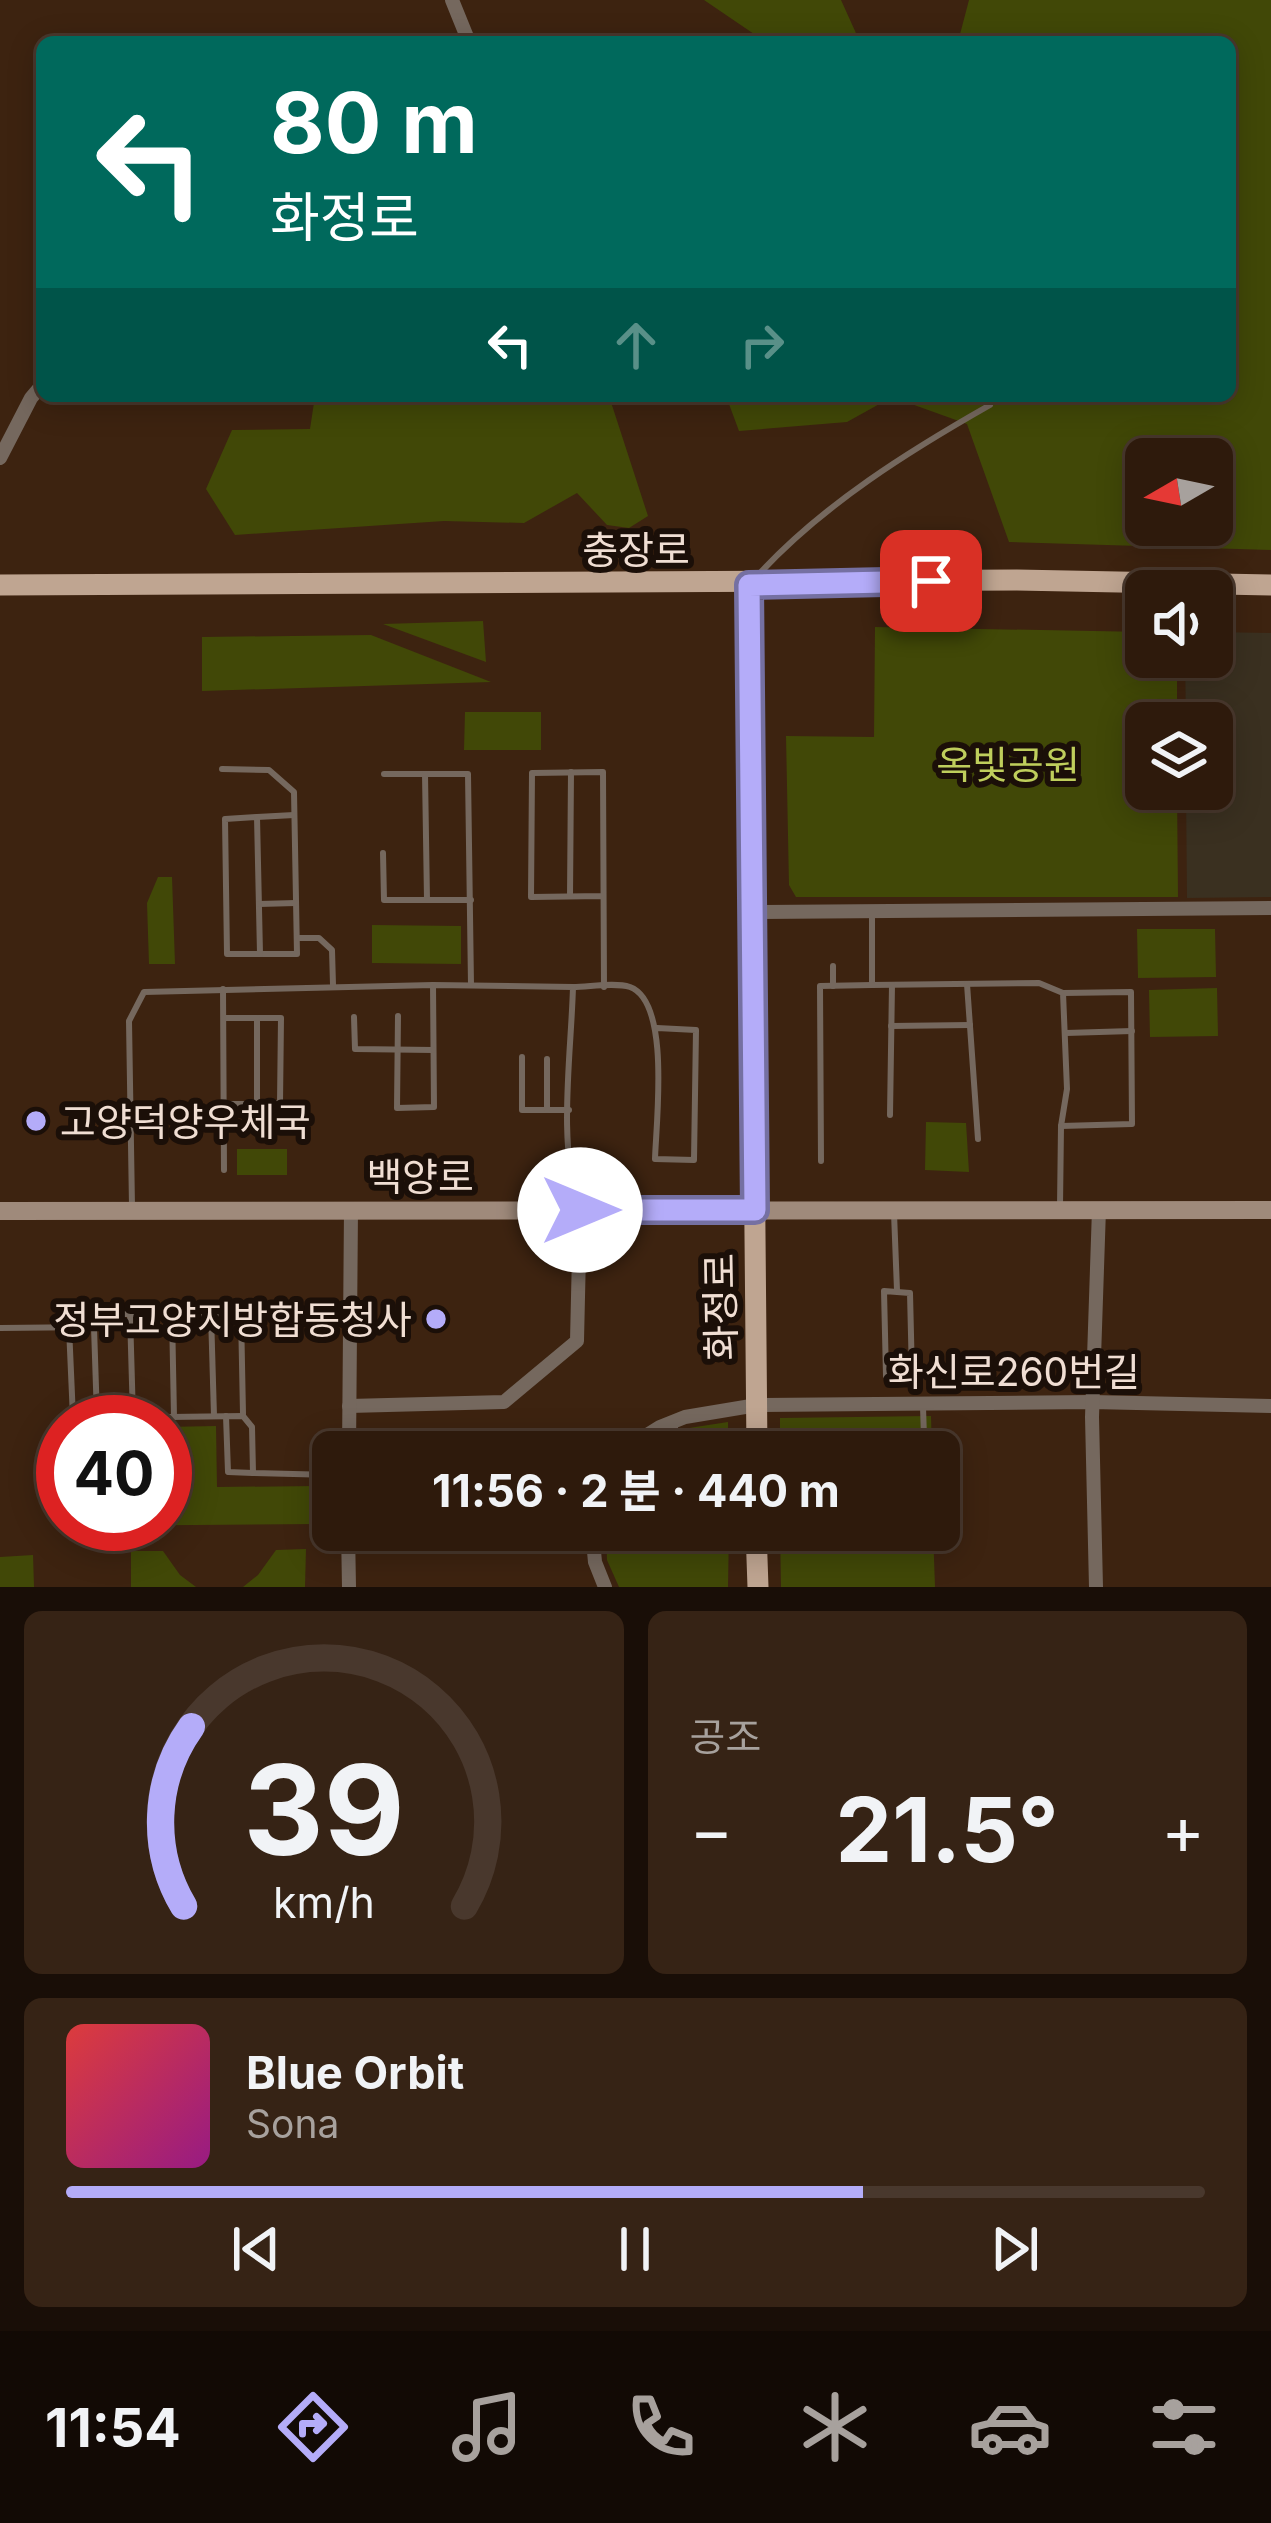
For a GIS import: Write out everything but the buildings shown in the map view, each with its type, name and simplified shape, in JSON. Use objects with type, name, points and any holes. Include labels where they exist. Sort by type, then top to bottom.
[{"type":"main road","name":"충장로","points":[[0,585],[749,585],[1017,580],[1271,585]]},
{"type":"main road","name":"화정로","points":[[749,585],[757,1431]]},
{"type":"main road","points":[[757,1551],[758,1587]]},
{"type":"street","points":[[452,0],[467,36]]},
{"type":"street","points":[[0,458],[36,392]]},
{"type":"street","points":[[754,912],[1271,908]]},
{"type":"street","points":[[349,1431],[351,1209]]},
{"type":"street","points":[[1096,1587],[1092,1402],[1099,1209]]},
{"type":"street","points":[[349,1406],[504,1402],[577,1341],[580,1210]]},
{"type":"street","name":"백양로","points":[[0,1211],[1271,1210]]},
{"type":"street","name":"화신로260번길","points":[[657,1431],[676,1420],[757,1405],[1092,1402],[1271,1406]]},
{"type":"street","points":[[348,1551],[349,1587]]},
{"type":"street","points":[[594,1551],[605,1587]]},
{"type":"lane","points":[[749,585],[781,550],[911,449],[990,405]]},
{"type":"lane","points":[[222,769],[269,770],[294,792],[298,954],[227,955],[225,819],[294,815]]},
{"type":"lane","points":[[603,896],[532,897],[532,772],[603,772],[604,987]]},
{"type":"lane","points":[[570,896],[571,772]]},
{"type":"lane","points":[[384,774],[468,774],[471,985]]},
{"type":"lane","points":[[425,774],[427,901]]},
{"type":"lane","points":[[257,817],[260,954]]},
{"type":"lane","points":[[383,853],[384,900],[471,900]]},
{"type":"lane","points":[[259,904],[296,903]]},
{"type":"lane","points":[[872,910],[872,985]]},
{"type":"lane","points":[[297,938],[319,938],[332,950],[333,986]]},
{"type":"lane","points":[[833,966],[833,986]]},
{"type":"lane","points":[[821,1161],[820,986],[1040,983],[1064,993],[1131,992],[1132,1124],[1061,1126]]},
{"type":"lane","points":[[967,984],[978,1139]]},
{"type":"lane","points":[[398,1016],[397,1108],[434,1107],[434,985]]},
{"type":"lane","points":[[890,1114],[892,985]]},
{"type":"lane","points":[[132,1209],[128,1021],[144,992],[333,986],[630,987],[646,1000],[657,1028],[655,1159],[694,1160],[696,1030],[657,1028]]},
{"type":"lane","points":[[573,987],[569,1110],[572,1184],[580,1210]]},
{"type":"lane","points":[[223,989],[224,1170]]},
{"type":"lane","points":[[1060,1210],[1061,1126],[1067,1089],[1064,993]]},
{"type":"lane","points":[[354,1017],[355,1049],[434,1050]]},
{"type":"lane","points":[[223,1018],[280,1018],[280,1103],[223,1104]]},
{"type":"lane","points":[[257,1018],[257,1103]]},
{"type":"lane","points":[[891,1026],[970,1025]]},
{"type":"lane","points":[[1066,1033],[1132,1031]]},
{"type":"lane","points":[[522,1057],[522,1109],[569,1110]]},
{"type":"lane","points":[[547,1059],[547,1110]]},
{"type":"lane","points":[[894,1210],[897,1292]]},
{"type":"lane","points":[[884,1291],[897,1292],[910,1293],[912,1376],[886,1376],[884,1291]]},
{"type":"lane","points":[[96,1395],[94,1314],[241,1314],[243,1416],[252,1427],[253,1472]]},
{"type":"lane","points":[[130,1314],[132,1395]]},
{"type":"lane","points":[[172,1314],[174,1395]]},
{"type":"lane","points":[[211,1314],[214,1416]]},
{"type":"lane","points":[[69,1327],[72,1395]]},
{"type":"lane","points":[[0,1328],[94,1327]]},
{"type":"lane","points":[[923,1403],[924,1431]]},
{"type":"lane","points":[[226,1416],[228,1472],[312,1473]]},
{"type":"lane","points":[[192,1417],[243,1416]]},
{"type":"lane","points":[[675,1431],[676,1420]]},
{"type":"shaded area","points":[[1233,632],[1271,633],[1271,897],[1187,898],[1186,810],[1233,810],[1233,702],[1186,702],[1185,678],[1233,678]]},
{"type":"green space","points":[[704,0],[841,0],[857,36],[755,36]]},
{"type":"green space","points":[[969,0],[1271,0],[1271,550],[1140,546],[1233,546],[1233,438],[1125,438],[1125,546],[1009,542],[967,424],[906,402],[1236,402],[1236,36],[960,36]]},
{"type":"green space","points":[[314,402],[611,402],[648,516],[629,528],[607,525],[577,493],[524,523],[444,521],[235,535],[206,489],[232,430],[310,429]]},
{"type":"green space","points":[[728,402],[883,402],[847,422],[739,431]]},
{"type":"green space","points":[[483,621],[486,662],[383,624]]},
{"type":"green space","name":"옥빛공원","points":[[875,627],[1125,632],[1125,678],[1177,678],[1177,702],[1125,702],[1125,810],[1177,810],[1178,897],[796,897],[789,885],[786,736],[874,737]]},
{"type":"green space","points":[[371,635],[491,682],[202,691],[202,637]]},
{"type":"green space","points":[[465,712],[541,712],[541,750],[464,750]]},
{"type":"green space","points":[[158,877],[172,877],[175,964],[149,964],[147,903]]},
{"type":"green space","points":[[372,925],[461,926],[461,964],[372,963]]},
{"type":"green space","points":[[1137,929],[1215,929],[1216,977],[1138,978]]},
{"type":"green space","points":[[1217,988],[1218,1036],[1150,1037],[1149,990]]},
{"type":"green space","points":[[926,1122],[966,1123],[969,1172],[925,1170]]},
{"type":"green space","points":[[237,1149],[287,1149],[287,1175],[237,1175]]},
{"type":"green space","points":[[931,1416],[931,1431],[780,1431],[780,1418]]},
{"type":"green space","points":[[728,1422],[728,1431],[684,1431]]},
{"type":"green space","points":[[192,1426],[216,1426],[217,1487],[312,1486],[312,1524],[192,1525]]},
{"type":"green space","points":[[306,1549],[305,1587],[243,1587],[276,1550]]},
{"type":"green space","points":[[131,1551],[163,1551],[180,1575],[196,1587],[131,1587]]},
{"type":"green space","points":[[607,1551],[729,1551],[728,1587],[619,1587]]},
{"type":"green space","points":[[780,1551],[934,1551],[935,1587],[781,1587]]},
{"type":"green space","points":[[33,1555],[34,1587],[0,1587],[0,1557]]},
{"type":"place","name":"고양덕양우체국","points":[[36,1121]]},
{"type":"place","name":"정부고양지방합동청사","points":[[436,1319]]},
{"type":"route","points":[[580,1210],[755,1210],[749,585],[931,581]]}]
